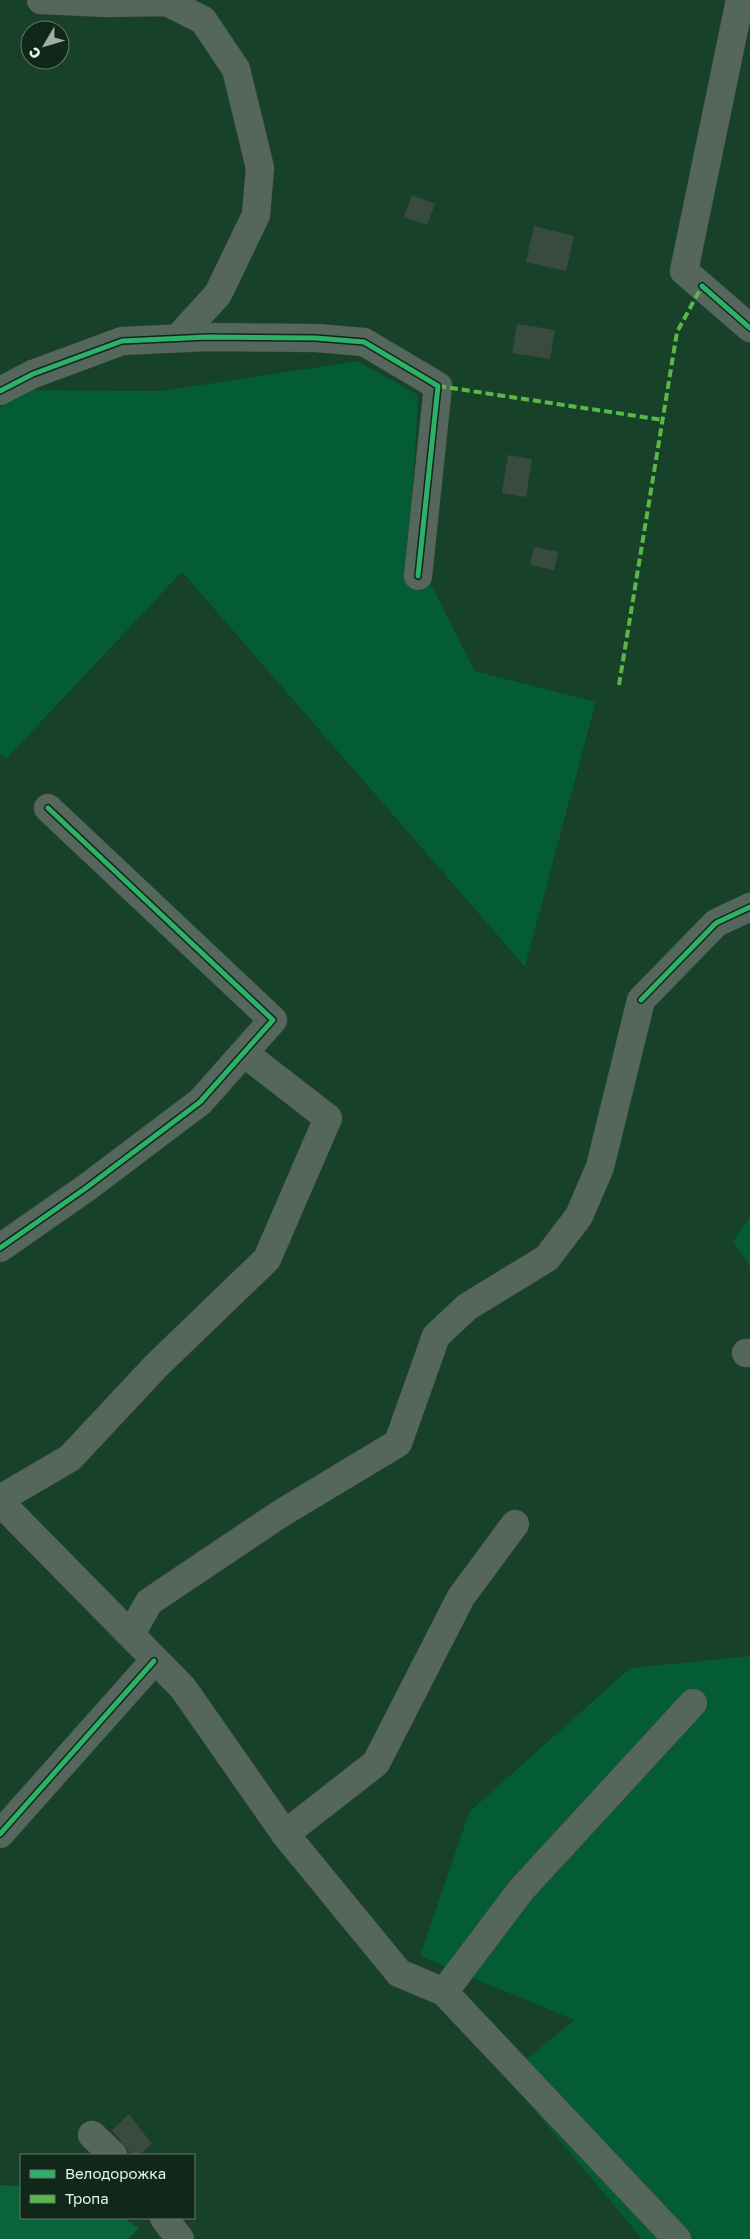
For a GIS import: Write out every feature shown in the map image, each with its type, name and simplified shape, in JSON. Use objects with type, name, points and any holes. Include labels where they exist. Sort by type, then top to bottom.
[{"type":"street","points":[[41,0],[106,3],[167,2],[203,20],[236,69],[260,168],[256,215],[218,294],[178,338]]},
{"type":"street","points":[[740,0],[684,271],[750,328]]},
{"type":"street","points":[[0,391],[32,374],[122,341],[178,338],[316,338],[364,342],[438,386],[418,576]]},
{"type":"street","points":[[0,1248],[86,1188],[200,1102],[273,1020],[48,808]]},
{"type":"street","points":[[131,1634],[149,1602],[280,1514],[398,1444],[436,1336],[468,1307],[548,1258],[579,1216],[600,1167],[641,1000],[716,923],[750,907]]},
{"type":"street","points":[[244,1053],[328,1118],[267,1259],[156,1366],[70,1458],[0,1500],[131,1634],[154,1661],[183,1688],[285,1834],[399,1973],[444,1992],[677,2239]]},
{"type":"street","points":[[285,1834],[376,1763],[461,1597],[515,1524]]},
{"type":"street","points":[[0,1834],[154,1661]]},
{"type":"street","points":[[444,1992],[521,1890],[693,1703]]},
{"type":"street","points":[[92,2135],[112,2154]]},
{"type":"street","points":[[165,2219],[180,2239]]},
{"type":"shaded area","points":[[0,0],[750,0],[750,1217],[733,1241],[750,1267],[750,1656],[630,1668],[469,1812],[420,1956],[574,2020],[507,2076],[642,2239],[0,2239],[0,755],[7,758],[182,572],[525,967],[596,703],[475,671],[410,542],[357,361],[160,391],[33,390],[0,407]]},
{"type":"shaded area","points":[[357,361],[418,395],[410,542],[475,671],[596,702],[525,967],[182,572],[7,758],[0,755],[0,407],[33,390],[160,391]]},
{"type":"shaded area","points":[[750,1217],[750,1267],[733,1241]]},
{"type":"shaded area","points":[[750,1656],[750,2239],[642,2239],[506,2076],[574,2020],[420,1956],[469,1812],[630,1668]]},
{"type":"shaded area","points":[[0,2185],[20,2186],[20,2219],[126,2219],[139,2228],[128,2239],[0,2239]]},
{"type":"building","points":[[412,195],[435,204],[427,225],[404,217]]},
{"type":"building","points":[[534,226],[574,236],[566,271],[526,262]]},
{"type":"building","points":[[517,324],[555,330],[550,359],[512,353]]},
{"type":"building","points":[[508,455],[532,459],[526,497],[502,493]]},
{"type":"building","points":[[534,547],[558,552],[554,570],[530,565]]},
{"type":"building","points":[[129,2114],[152,2144],[140,2154],[131,2154],[112,2130]]},
{"type":"marked path","points":[[619,685],[677,332],[702,286]]},
{"type":"marked path","points":[[438,386],[663,420]]},
{"type":"cycle path","points":[[702,286],[750,328]]},
{"type":"cycle path","points":[[0,391],[33,374],[122,341],[208,337],[316,338],[364,342],[438,386],[418,576]]},
{"type":"cycle path","points":[[0,1248],[86,1188],[200,1102],[273,1020],[48,808]]},
{"type":"cycle path","points":[[641,1000],[716,923],[750,907]]},
{"type":"cycle path","points":[[0,1834],[154,1661]]}]
